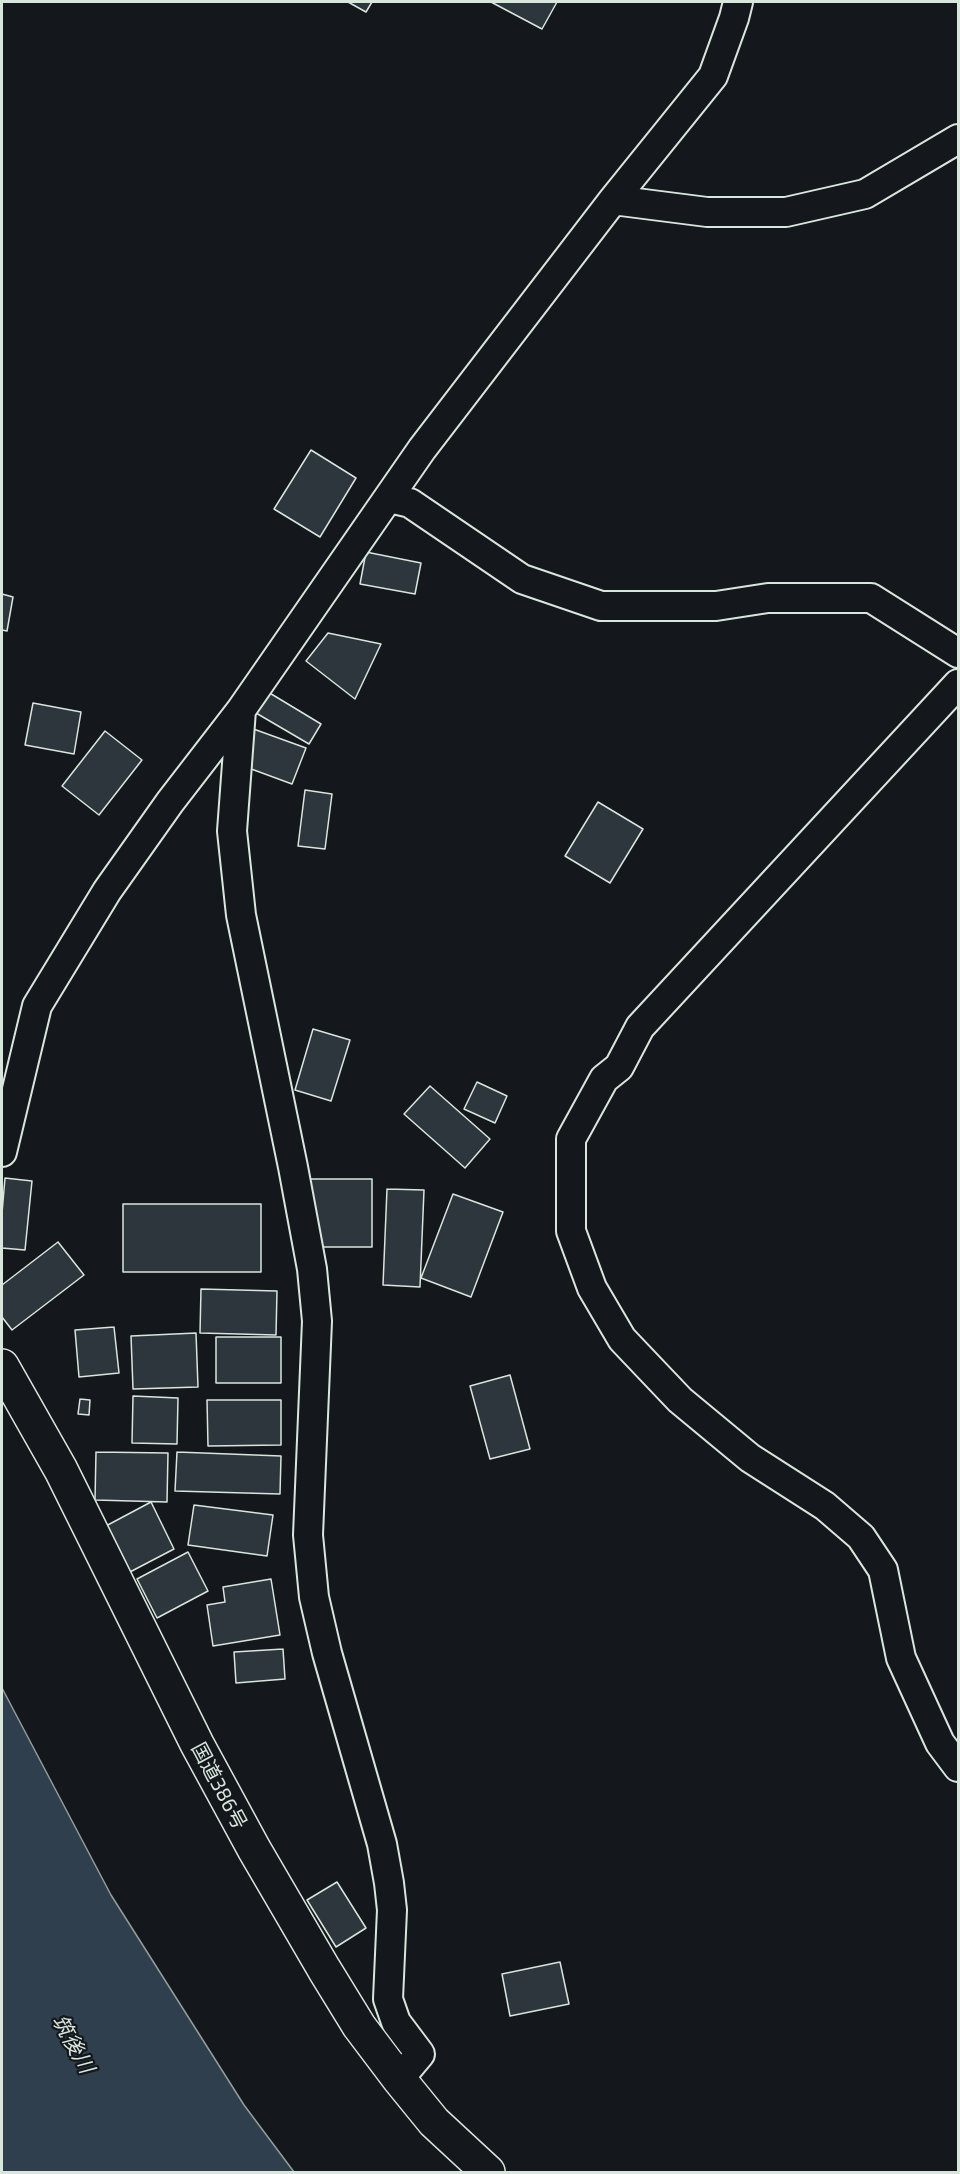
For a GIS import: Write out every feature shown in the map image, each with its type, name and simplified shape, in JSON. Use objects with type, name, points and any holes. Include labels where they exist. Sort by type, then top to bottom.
[{"type":"highway","name":"国道386号","points":[[2,1366],[61,1470],[197,1744],[248,1839],[359,2026],[434,2122],[488,2172]]},
{"type":"street","points":[[2,1152],[37,1006],[107,891],[170,801],[241,710],[422,449],[613,200],[713,76],[738,2]]},
{"type":"street","points":[[613,200],[707,213],[786,213],[865,194],[958,139]]},
{"type":"street","points":[[389,498],[410,504],[522,579],[601,606],[716,606],[768,598],[870,598],[958,653]]},
{"type":"street","points":[[958,684],[640,1028],[619,1067],[604,1079],[571,1139],[571,1231],[592,1288],[622,1340],[680,1400],[750,1458],[825,1506],[861,1537],[883,1570],[901,1658],[940,1743],[958,1767]]},
{"type":"street","points":[[241,710],[232,831],[241,915],[293,1167],[312,1269],[317,1321],[308,1535],[314,1597],[327,1653],[382,1844],[392,1910],[388,1999],[396,2022],[420,2054],[399,2079]]},
{"type":"water","name":"筑後川","points":[[2,1688],[111,1895],[244,2105],[294,2172],[2,2172]]},
{"type":"building","points":[[348,2],[372,2],[366,12]]},
{"type":"building","points":[[491,2],[557,2],[542,29]]},
{"type":"building","points":[[311,450],[356,478],[320,537],[274,509]]},
{"type":"building","points":[[366,552],[421,563],[415,594],[360,584]]},
{"type":"building","points":[[2,594],[13,597],[7,631],[2,630]]},
{"type":"building","points":[[328,633],[381,644],[355,699],[306,661]]},
{"type":"building","points":[[268,692],[321,724],[309,744],[256,713]]},
{"type":"building","points":[[33,703],[81,712],[74,754],[25,745]]},
{"type":"building","points":[[248,727],[306,748],[292,784],[235,763]]},
{"type":"building","points":[[105,731],[142,760],[99,815],[62,786]]},
{"type":"building","points":[[305,790],[332,794],[325,849],[298,846]]},
{"type":"building","points":[[598,802],[643,829],[610,883],[565,856]]},
{"type":"building","points":[[313,1029],[350,1040],[331,1101],[295,1090]]},
{"type":"building","points":[[477,1082],[507,1096],[495,1123],[464,1109]]},
{"type":"building","points":[[430,1086],[490,1139],[465,1168],[404,1114]]},
{"type":"building","points":[[5,1178],[32,1181],[25,1250],[2,1248]]},
{"type":"building","points":[[310,1179],[372,1179],[372,1247],[310,1247]]},
{"type":"building","points":[[387,1189],[424,1190],[420,1287],[383,1285]]},
{"type":"building","points":[[453,1194],[503,1212],[471,1297],[421,1278]]},
{"type":"building","points":[[123,1204],[261,1204],[261,1272],[123,1272]]},
{"type":"building","points":[[58,1242],[84,1275],[12,1330],[2,1317],[2,1285]]},
{"type":"building","points":[[201,1289],[277,1291],[276,1335],[200,1333]]},
{"type":"building","points":[[114,1327],[119,1373],[79,1377],[75,1330]]},
{"type":"building","points":[[196,1333],[198,1387],[133,1389],[131,1336]]},
{"type":"building","points":[[216,1337],[281,1337],[281,1383],[216,1383]]},
{"type":"building","points":[[510,1375],[530,1449],[490,1459],[470,1386]]},
{"type":"building","points":[[133,1396],[178,1398],[177,1444],[132,1443]]},
{"type":"building","points":[[80,1399],[90,1400],[89,1415],[78,1414]]},
{"type":"building","points":[[207,1400],[281,1400],[281,1445],[208,1446]]},
{"type":"building","points":[[96,1452],[168,1453],[167,1502],[95,1500]]},
{"type":"building","points":[[177,1452],[281,1456],[280,1494],[175,1491]]},
{"type":"building","points":[[151,1502],[174,1549],[128,1573],[104,1527]]},
{"type":"building","points":[[194,1505],[273,1515],[267,1556],[188,1545]]},
{"type":"building","points":[[188,1552],[208,1591],[157,1618],[137,1579]]},
{"type":"building","points":[[271,1579],[280,1635],[213,1646],[207,1605],[225,1602],[223,1587]]},
{"type":"building","points":[[283,1649],[285,1679],[236,1683],[234,1652]]},
{"type":"building","points":[[337,1882],[366,1928],[336,1947],[307,1900]]},
{"type":"building","points":[[560,1962],[569,2004],[510,2016],[502,1974]]}]
